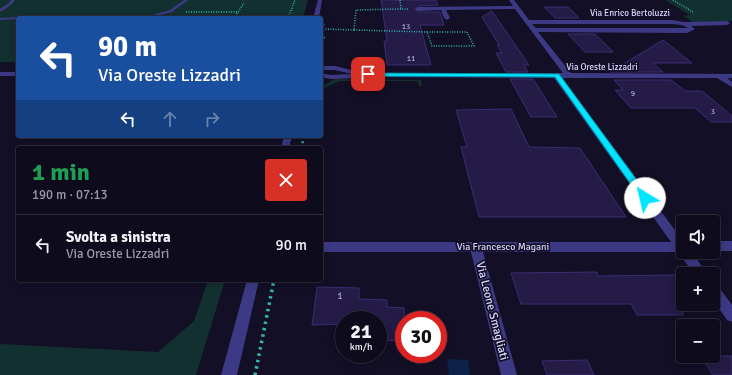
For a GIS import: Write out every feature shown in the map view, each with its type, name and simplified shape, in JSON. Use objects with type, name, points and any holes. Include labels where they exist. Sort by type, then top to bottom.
[{"type":"street","points":[[316,16],[320,0]]},
{"type":"street","points":[[511,0],[569,76]]},
{"type":"street","points":[[418,9],[444,8],[452,6],[517,7]]},
{"type":"street","points":[[444,8],[447,18]]},
{"type":"street","name":"Via Enrico Bertoluzzi","points":[[528,22],[672,22],[690,26],[692,29],[534,30]]},
{"type":"street","points":[[684,24],[727,23]]},
{"type":"street","name":"Via Oreste Lizzadri","points":[[323,62],[335,68]]},
{"type":"street","name":"Via Oreste Lizzadri","points":[[323,68],[335,68],[377,75]]},
{"type":"street","points":[[0,74],[16,74]]},
{"type":"street","name":"Via Oreste Lizzadri","points":[[323,75],[330,77]]},
{"type":"street","name":"Via Oreste Lizzadri","points":[[323,79],[377,75],[732,76]]},
{"type":"street","points":[[556,76],[676,239]]},
{"type":"street","points":[[719,76],[732,85]]},
{"type":"street","points":[[720,246],[732,246]]},
{"type":"street","name":"Via Francesco Magani","points":[[323,247],[676,249]]},
{"type":"street","name":"Via Leone Smagliati","points":[[476,247],[508,375]]},
{"type":"street","points":[[229,375],[252,282]]},
{"type":"street","points":[[720,300],[732,316]]},
{"type":"lane","points":[[0,11],[13,0]]},
{"type":"lane","points":[[50,16],[153,16],[171,11],[186,0]]},
{"type":"lane","points":[[0,18],[16,18]]},
{"type":"path","points":[[289,16],[295,0]]},
{"type":"path","points":[[235,16],[244,3]]},
{"type":"path","points":[[354,30],[356,10],[401,9]]},
{"type":"path","points":[[185,12],[238,12]]},
{"type":"path","points":[[323,29],[467,32],[474,46],[432,46],[427,32]]},
{"type":"path","points":[[255,375],[274,282]]},
{"type":"green space","points":[[0,0],[308,0],[304,16],[16,16],[16,62],[0,62]]},
{"type":"green space","points":[[665,0],[732,0],[732,21],[693,22],[683,16],[690,15]]},
{"type":"green space","points":[[335,79],[421,80],[422,86],[419,86],[418,81],[340,81],[323,89],[323,86]]},
{"type":"green space","points":[[207,282],[224,282],[196,375],[0,375],[0,344],[158,352],[194,321]]},
{"type":"water","points":[[447,359],[468,360],[470,375],[449,375]]},
{"type":"building","points":[[381,0],[436,0],[438,5],[418,6],[414,9],[418,12],[440,12],[444,25],[420,25],[431,65],[387,65],[384,41],[387,41]]},
{"type":"building","points":[[544,7],[568,7],[579,18],[555,18]]},
{"type":"building","points":[[492,11],[529,65],[524,65],[528,72],[506,72],[496,53],[502,53],[497,45],[499,45],[482,17]]},
{"type":"building","points":[[568,34],[595,34],[613,52],[585,52]]},
{"type":"building","points":[[663,40],[692,63],[653,63],[663,72],[610,72]]},
{"type":"building","points":[[510,79],[533,79],[557,117],[531,117]]},
{"type":"building","points":[[614,80],[671,80],[685,91],[702,91],[732,116],[732,122],[711,122],[695,108],[631,108],[615,90],[623,90]]},
{"type":"building","points":[[511,109],[529,147],[580,148],[626,217],[479,217],[461,147],[467,147],[456,110]]},
{"type":"building","points":[[597,272],[598,276],[674,275],[676,278],[676,311],[683,311],[683,315],[637,315],[631,304],[521,304],[511,273]]},
{"type":"building","points":[[317,287],[359,288],[359,299],[387,300],[387,307],[404,308],[404,311],[395,311],[395,341],[387,340],[387,311],[335,311],[335,324],[312,325]]},
{"type":"building","points":[[720,356],[732,356],[732,375],[713,375],[705,363],[720,363]]},
{"type":"building","points":[[587,360],[594,375],[547,375],[542,361]]},
{"type":"route","points":[[368,74],[556,76],[645,198]]}]
